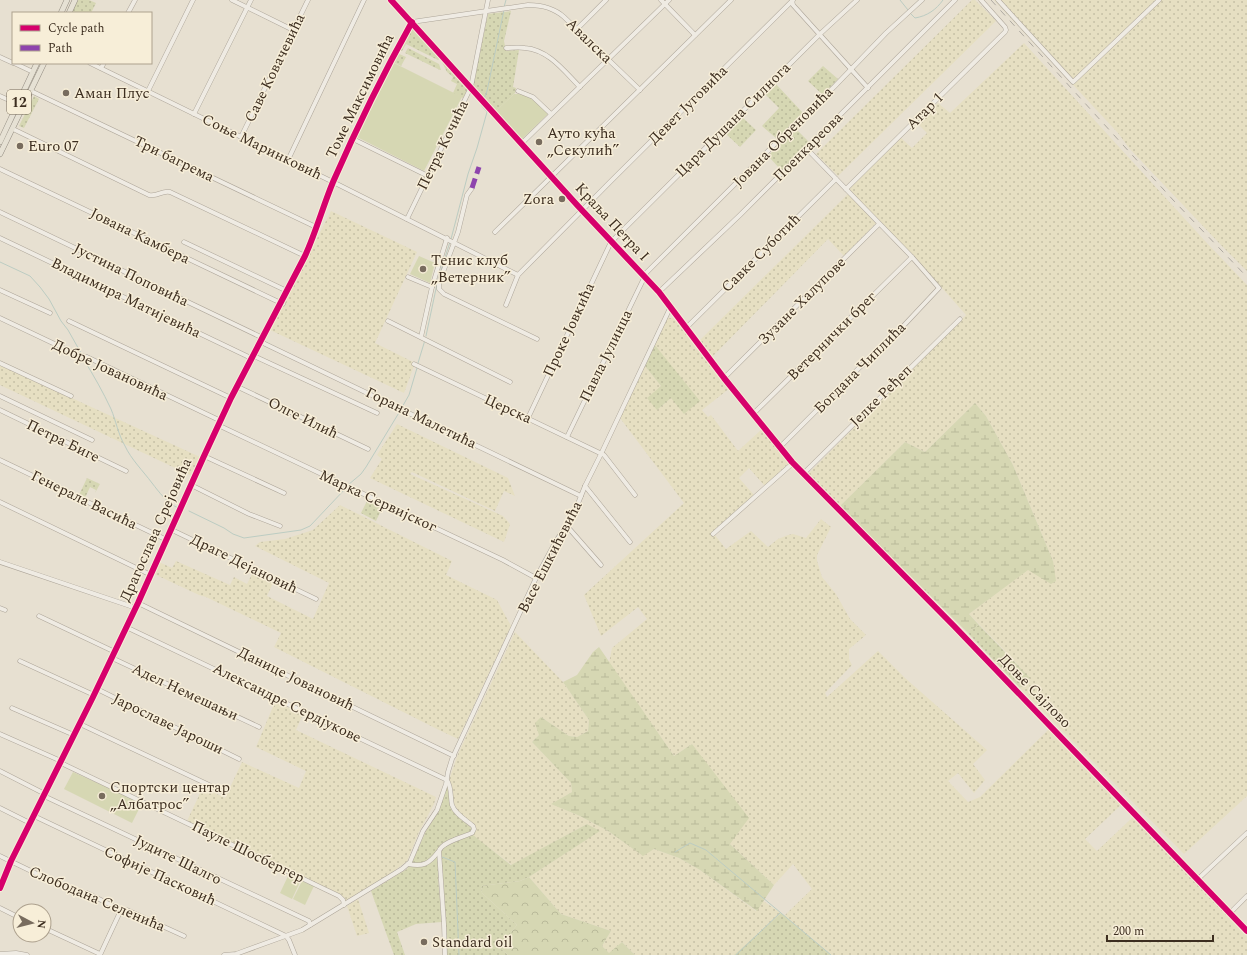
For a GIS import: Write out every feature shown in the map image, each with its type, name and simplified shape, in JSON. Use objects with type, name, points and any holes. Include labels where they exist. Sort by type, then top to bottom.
[{"type":"main road","points":[[61,12],[67,0]]},
{"type":"main road","points":[[69,12],[75,0]]},
{"type":"main road","name":"12","points":[[0,142],[3,130],[18,104],[37,64]]},
{"type":"main road","name":"12","points":[[0,154],[44,64]]},
{"type":"street","points":[[129,12],[135,0]]},
{"type":"street","points":[[148,91],[193,0]]},
{"type":"street","points":[[232,0],[293,30]]},
{"type":"street","points":[[194,114],[251,0]]},
{"type":"street","name":"Саве Ковачевића","points":[[241,137],[308,0]]},
{"type":"street","points":[[288,160],[364,0]]},
{"type":"street","name":"Краља Петра I","points":[[392,0],[521,144],[611,242],[660,292],[724,378],[779,448],[802,473]]},
{"type":"street","name":"Петра Кочића","points":[[407,219],[471,87],[488,0]]},
{"type":"street","points":[[577,29],[606,0]]},
{"type":"street","points":[[661,0],[695,35]]},
{"type":"street","points":[[521,144],[669,0]]},
{"type":"street","points":[[495,232],[731,0]]},
{"type":"street","points":[[793,0],[793,5],[868,88]]},
{"type":"street","name":"Девет Југовића","points":[[518,275],[793,0]]},
{"type":"street","name":"Цара Душана Силнога","points":[[611,242],[820,34],[857,0]]},
{"type":"street","name":"Јована Обреновића","points":[[644,276],[787,132],[829,92],[851,68],[922,0]]},
{"type":"street","name":"Поенкареова","points":[[660,292],[740,215],[955,0]]},
{"type":"street","name":"Атар 1","points":[[846,189],[1005,32],[1006,30],[1004,27],[981,0]]},
{"type":"street","points":[[998,0],[1074,82],[1159,0]]},
{"type":"street","name":"Авалска","points":[[412,22],[528,5],[545,7],[560,13],[640,90]]},
{"type":"street","name":"Томе Максимовића","points":[[333,182],[396,50],[412,22]]},
{"type":"street","points":[[506,48],[523,48],[542,52],[549,56],[580,87]]},
{"type":"street","points":[[0,57],[12,63]]},
{"type":"street","points":[[15,64],[33,72]]},
{"type":"street","name":"Соње Маринковић","points":[[92,64],[447,238],[518,275]]},
{"type":"street","points":[[101,68],[103,64]]},
{"type":"street","name":"Три багрема","points":[[31,91],[316,227]]},
{"type":"street","points":[[518,91],[533,96],[552,114]]},
{"type":"street","points":[[0,96],[18,104]]},
{"type":"street","points":[[13,129],[149,195],[156,196],[162,192],[170,192],[305,256]]},
{"type":"street","points":[[353,139],[428,176]]},
{"type":"street","points":[[806,149],[912,257]]},
{"type":"street","name":"Јована Камбера","points":[[0,169],[282,304]]},
{"type":"street","name":"Савке Суботић","points":[[687,327],[836,179]]},
{"type":"street","name":"Драгослава Срејовића","points":[[0,888],[11,861],[136,608],[231,398],[282,304],[305,256],[333,182]]},
{"type":"street","points":[[472,188],[467,195],[455,242],[439,283],[439,287],[442,292],[537,339]]},
{"type":"street","name":"Јустина Поповића","points":[[0,212],[262,340]]},
{"type":"street","name":"Зузане Халупове","points":[[724,378],[879,224]]},
{"type":"street","name":"Владимира Матијевића","points":[[0,238],[253,358],[377,413]]},
{"type":"street","points":[[421,337],[432,287],[447,238]]},
{"type":"street","points":[[184,242],[287,292]]},
{"type":"street","name":"Проке Јовкића","points":[[528,418],[611,242]]},
{"type":"street","name":"Богдана Чиплића","points":[[779,448],[858,369],[893,337],[939,288],[912,257]]},
{"type":"street","name":"Ветернички брег","points":[[753,414],[912,257]]},
{"type":"street","points":[[506,304],[518,275]]},
{"type":"street","name":"Павла Јулинца","points":[[567,437],[644,276]]},
{"type":"street","points":[[408,277],[432,287]]},
{"type":"street","points":[[0,290],[50,313]]},
{"type":"street","name":"Васе Ешкићевића","points":[[408,864],[423,831],[437,810],[447,780],[450,765],[536,578],[556,541],[573,516],[585,486],[671,306]]},
{"type":"street","name":"Добре Јовановића","points":[[0,318],[78,355],[87,357],[220,423]]},
{"type":"street","name":"Јелке Ређеп","points":[[802,473],[960,319]]},
{"type":"street","points":[[69,321],[231,398]]},
{"type":"street","points":[[388,321],[510,382]]},
{"type":"street","name":"Горана Малетића","points":[[262,340],[581,496]]},
{"type":"street","points":[[0,363],[71,396]]},
{"type":"street","name":"Церска","points":[[414,364],[601,454]]},
{"type":"street","name":"Олге Илић","points":[[238,387],[368,449]]},
{"type":"street","points":[[0,396],[92,440]]},
{"type":"street","name":"Петра Биге","points":[[0,410],[126,471]]},
{"type":"street","name":"Марка Сервијског","points":[[220,423],[503,560],[536,578]]},
{"type":"street","points":[[601,454],[604,455],[635,495]]},
{"type":"street","points":[[204,456],[284,493]]},
{"type":"street","name":"Генерала Васића","points":[[0,460],[167,540]]},
{"type":"street","points":[[713,534],[793,463]]},
{"type":"street","name":"Доње Сајлово","points":[[802,473],[975,648],[1247,931]]},
{"type":"street","name":"Драгослава Срејовића","points":[[191,485],[249,514],[280,526]]},
{"type":"street","points":[[585,486],[630,542]]},
{"type":"street","points":[[0,502],[151,575]]},
{"type":"street","points":[[566,525],[601,565]]},
{"type":"street","name":"Драге Дејановић","points":[[172,530],[316,599]]},
{"type":"street","points":[[0,562],[136,608]]},
{"type":"street","name":"Данице Јовановић","points":[[138,603],[454,756]]},
{"type":"street","points":[[0,608],[5,610]]},
{"type":"street","points":[[38,616],[115,652]]},
{"type":"street","name":"Александре Сердјукове","points":[[126,627],[447,780]]},
{"type":"street","name":"Адел Немешањи","points":[[112,658],[258,727]]},
{"type":"street","points":[[20,661],[94,695]]},
{"type":"street","name":"Јарославе Јароши","points":[[97,689],[239,759]]},
{"type":"street","points":[[12,708],[74,735]]},
{"type":"street","points":[[80,724],[224,792]]},
{"type":"street","name":"Пауле Шосбергер","points":[[0,734],[340,897],[343,900],[344,905]]},
{"type":"street","points":[[0,771],[44,795]]},
{"type":"street","points":[[224,955],[237,954],[302,930],[408,864],[417,866],[425,864],[444,844],[461,838],[474,830],[473,826],[454,810],[450,785],[447,780]]},
{"type":"street","name":"Јудите Шалго","points":[[44,795],[309,921],[310,925]]},
{"type":"street","points":[[0,808],[30,823]]},
{"type":"street","name":"Софије Пасковић","points":[[34,816],[286,936]]},
{"type":"street","points":[[1198,879],[1247,833]]},
{"type":"street","points":[[439,851],[445,955]]},
{"type":"street","name":"Слободана Селенића","points":[[0,856],[62,886],[87,893],[121,910],[127,910],[184,936]]},
{"type":"street","points":[[1230,913],[1247,896]]},
{"type":"street","points":[[0,908],[12,914]]},
{"type":"street","points":[[52,932],[100,954],[121,910]]},
{"type":"street","points":[[286,936],[295,955]]},
{"type":"street","points":[[0,954],[16,953],[27,955]]},
{"type":"shaded area","points":[[972,0],[975,0],[996,21],[838,176],[816,154]]},
{"type":"shaded area","points":[[994,0],[1247,0],[1247,271],[1129,148],[1118,133]]},
{"type":"shaded area","points":[[1024,43],[1247,285],[1247,796],[1184,854],[1020,688],[1030,679],[969,614],[1028,569],[1053,561],[1013,465],[986,416],[975,403],[925,452],[905,442],[840,506],[807,475],[966,315],[849,189],[901,138],[912,148],[927,133],[917,123],[938,103],[950,113]]},
{"type":"shaded area","points":[[848,194],[876,223],[844,256],[828,239],[712,357],[700,340]]},
{"type":"shaded area","points":[[331,211],[417,252],[375,343],[415,363],[404,393],[270,330]]},
{"type":"shaded area","points":[[668,318],[674,318],[730,388],[702,410],[708,417],[711,415],[738,451],[761,430],[789,463],[765,486],[749,468],[739,478],[754,495],[711,533],[713,535],[714,534],[726,549],[751,531],[768,547],[778,539],[788,535],[793,534],[806,538],[821,519],[831,527],[817,555],[817,561],[822,577],[836,594],[850,619],[866,635],[849,649],[849,659],[852,665],[825,693],[827,697],[878,651],[905,678],[987,750],[973,764],[985,780],[974,793],[958,773],[948,781],[968,802],[980,797],[1049,729],[1121,805],[1085,839],[1097,851],[1133,817],[1247,937],[1247,955],[831,955],[784,916],[812,889],[793,864],[774,885],[730,844],[692,744],[674,756],[609,663],[612,648],[647,619],[638,607],[601,636],[584,595],[684,503],[620,418],[645,366],[661,386],[657,410],[671,398],[654,344]]},
{"type":"shaded area","points":[[0,365],[200,457],[192,476],[0,385]]},
{"type":"shaded area","points":[[397,424],[508,478],[515,496],[504,491],[495,511],[412,472],[410,474],[503,516],[510,524],[504,542],[370,478],[382,459],[377,455]]},
{"type":"shaded area","points":[[340,505],[452,561],[446,575],[497,600],[511,626],[458,739],[274,647],[281,633],[154,574],[159,562],[172,568],[176,561],[230,585],[234,577],[247,584],[253,572],[273,583],[267,596],[313,619],[329,583],[255,546],[260,542],[285,539],[313,530]]},
{"type":"shaded area","points":[[515,632],[563,682],[589,720],[588,731],[577,737],[569,736],[541,717],[539,735],[532,742],[571,783],[572,792],[552,804],[580,816],[608,831],[642,855],[654,849],[679,858],[700,870],[756,911],[763,901],[781,913],[734,955],[635,955],[622,942],[609,954],[602,946],[611,931],[561,914],[529,877],[599,831],[587,824],[512,865],[472,835],[476,832],[456,815],[451,808],[448,785],[458,754]]},
{"type":"shaded area","points":[[275,702],[303,714],[296,730],[436,797],[407,861],[380,882],[344,903],[340,896],[187,821],[203,787],[225,798],[242,762],[299,788],[306,771],[256,747]]},
{"type":"shaded area","points":[[358,899],[369,933],[357,936],[347,906]]},
{"type":"green space","points":[[78,0],[89,0],[96,3],[92,12],[72,12]]},
{"type":"green space","points":[[511,11],[504,41],[506,51],[519,50],[513,87],[516,88],[515,93],[495,112],[473,86],[488,14]]},
{"type":"green space","points":[[412,26],[441,58],[438,60],[406,44],[402,51],[399,50]]},
{"type":"green space","points":[[408,48],[439,64],[441,70],[405,53]]},
{"type":"green space","points":[[397,53],[406,57],[401,66],[393,62]]},
{"type":"green space","points":[[443,61],[468,88],[463,98],[453,93],[457,84],[451,81],[453,77],[447,72],[442,62]]},
{"type":"green space","points":[[394,63],[462,97],[424,171],[357,137]]},
{"type":"green space","points":[[823,66],[838,79],[823,95],[808,81]]},
{"type":"green space","points":[[775,83],[803,113],[777,139],[762,126],[779,108],[764,93]]},
{"type":"green space","points":[[514,94],[530,97],[538,102],[549,113],[521,140],[495,112]]},
{"type":"green space","points":[[34,96],[39,99],[24,128],[19,126]]},
{"type":"green space","points":[[742,117],[756,130],[740,147],[725,133]]},
{"type":"green space","points":[[795,128],[810,143],[782,171],[768,156]]},
{"type":"green space","name":"Тенис клуб „Ветерник”","points":[[419,256],[435,263],[430,283],[410,274]]},
{"type":"green space","points":[[654,344],[700,401],[684,414],[671,398],[657,410],[647,398],[661,386],[645,366]]},
{"type":"green space","points":[[975,403],[986,416],[1013,465],[1053,561],[1056,581],[1051,584],[1028,570],[969,614],[979,625],[967,632],[840,506],[905,442],[925,452]]},
{"type":"green space","points":[[87,478],[100,484],[95,493],[96,490],[90,487],[85,498],[79,495]]},
{"type":"green space","points":[[369,497],[384,504],[376,521],[361,513]]},
{"type":"green space","points":[[979,625],[1030,678],[1020,688],[967,632]]},
{"type":"green space","points":[[599,647],[674,756],[692,744],[749,818],[730,844],[774,885],[757,911],[700,870],[679,858],[654,849],[643,856],[608,831],[580,816],[551,804],[572,792],[571,783],[532,742],[539,735],[535,723],[541,717],[569,736],[577,737],[588,731],[589,720],[563,682],[577,675],[593,652]]},
{"type":"green space","name":"Спортски центар „Албатрос”","points":[[73,772],[142,803],[132,823],[64,789]]},
{"type":"green space","points":[[448,785],[451,808],[456,815],[476,832],[473,835],[511,865],[587,824],[600,831],[529,877],[520,881],[481,886],[482,893],[517,925],[499,947],[508,955],[447,955],[443,877],[438,878],[442,922],[416,924],[397,932],[405,955],[394,955],[371,891],[407,869],[437,813]]},
{"type":"green space","points":[[289,874],[301,880],[292,899],[280,893]]},
{"type":"green space","points":[[529,877],[561,914],[611,931],[602,946],[609,953],[622,942],[635,955],[508,955],[499,947],[517,925],[482,893],[481,886],[520,881]]},
{"type":"green space","points":[[302,881],[314,886],[305,905],[293,899]]},
{"type":"green space","points":[[781,913],[831,955],[734,955]]},
{"type":"waterway","points":[[504,7],[506,0]]},
{"type":"waterway","points":[[900,0],[908,10]]},
{"type":"waterway","points":[[910,13],[915,18],[923,16],[934,10],[943,0]]},
{"type":"waterway","points":[[484,99],[504,10]]},
{"type":"waterway","points":[[451,239],[468,174],[487,112],[481,105],[482,104]]},
{"type":"waterway","points":[[438,279],[450,242]]},
{"type":"waterway","points":[[0,262],[30,276],[40,287],[49,299],[81,353]]},
{"type":"waterway","points":[[426,336],[437,284]]},
{"type":"waterway","points":[[418,363],[425,340]]},
{"type":"waterway","points":[[84,360],[108,403],[130,456],[164,497],[178,508]]},
{"type":"waterway","points":[[401,409],[409,395],[417,368]]},
{"type":"waterway","points":[[348,485],[361,474],[366,467],[400,411]]},
{"type":"waterway","points":[[189,511],[233,534],[244,538],[301,530],[310,526],[346,488]]},
{"type":"waterway","points":[[675,852],[690,843],[706,850],[831,955]]},
{"type":"waterway","points":[[442,857],[455,862],[459,955]]},
{"type":"waterway","points":[[736,955],[780,913]]},
{"type":"railway","points":[[991,0],[1174,201],[1247,277]]},
{"type":"marked path","points":[[472,188],[479,167]]},
{"type":"cycle path","points":[[391,0],[578,206],[659,292],[724,378],[792,462],[954,626],[1247,931]]},
{"type":"cycle path","points":[[0,888],[11,861],[138,603],[231,398],[305,256],[333,182],[351,141],[412,22]]},
{"type":"place","name":"Аман Плус","points":[[66,93]]},
{"type":"place","name":"Ауто кућа „Секулић”","points":[[539,142]]},
{"type":"place","name":"Euro 07","points":[[20,146]]},
{"type":"place","name":"Zora","points":[[562,199]]},
{"type":"place","name":"Тенис клуб „Ветерник”","points":[[423,269]]},
{"type":"place","name":"Спортски центар „Албатрос”","points":[[102,796]]},
{"type":"place","name":"Standard oil","points":[[424,942]]}]
